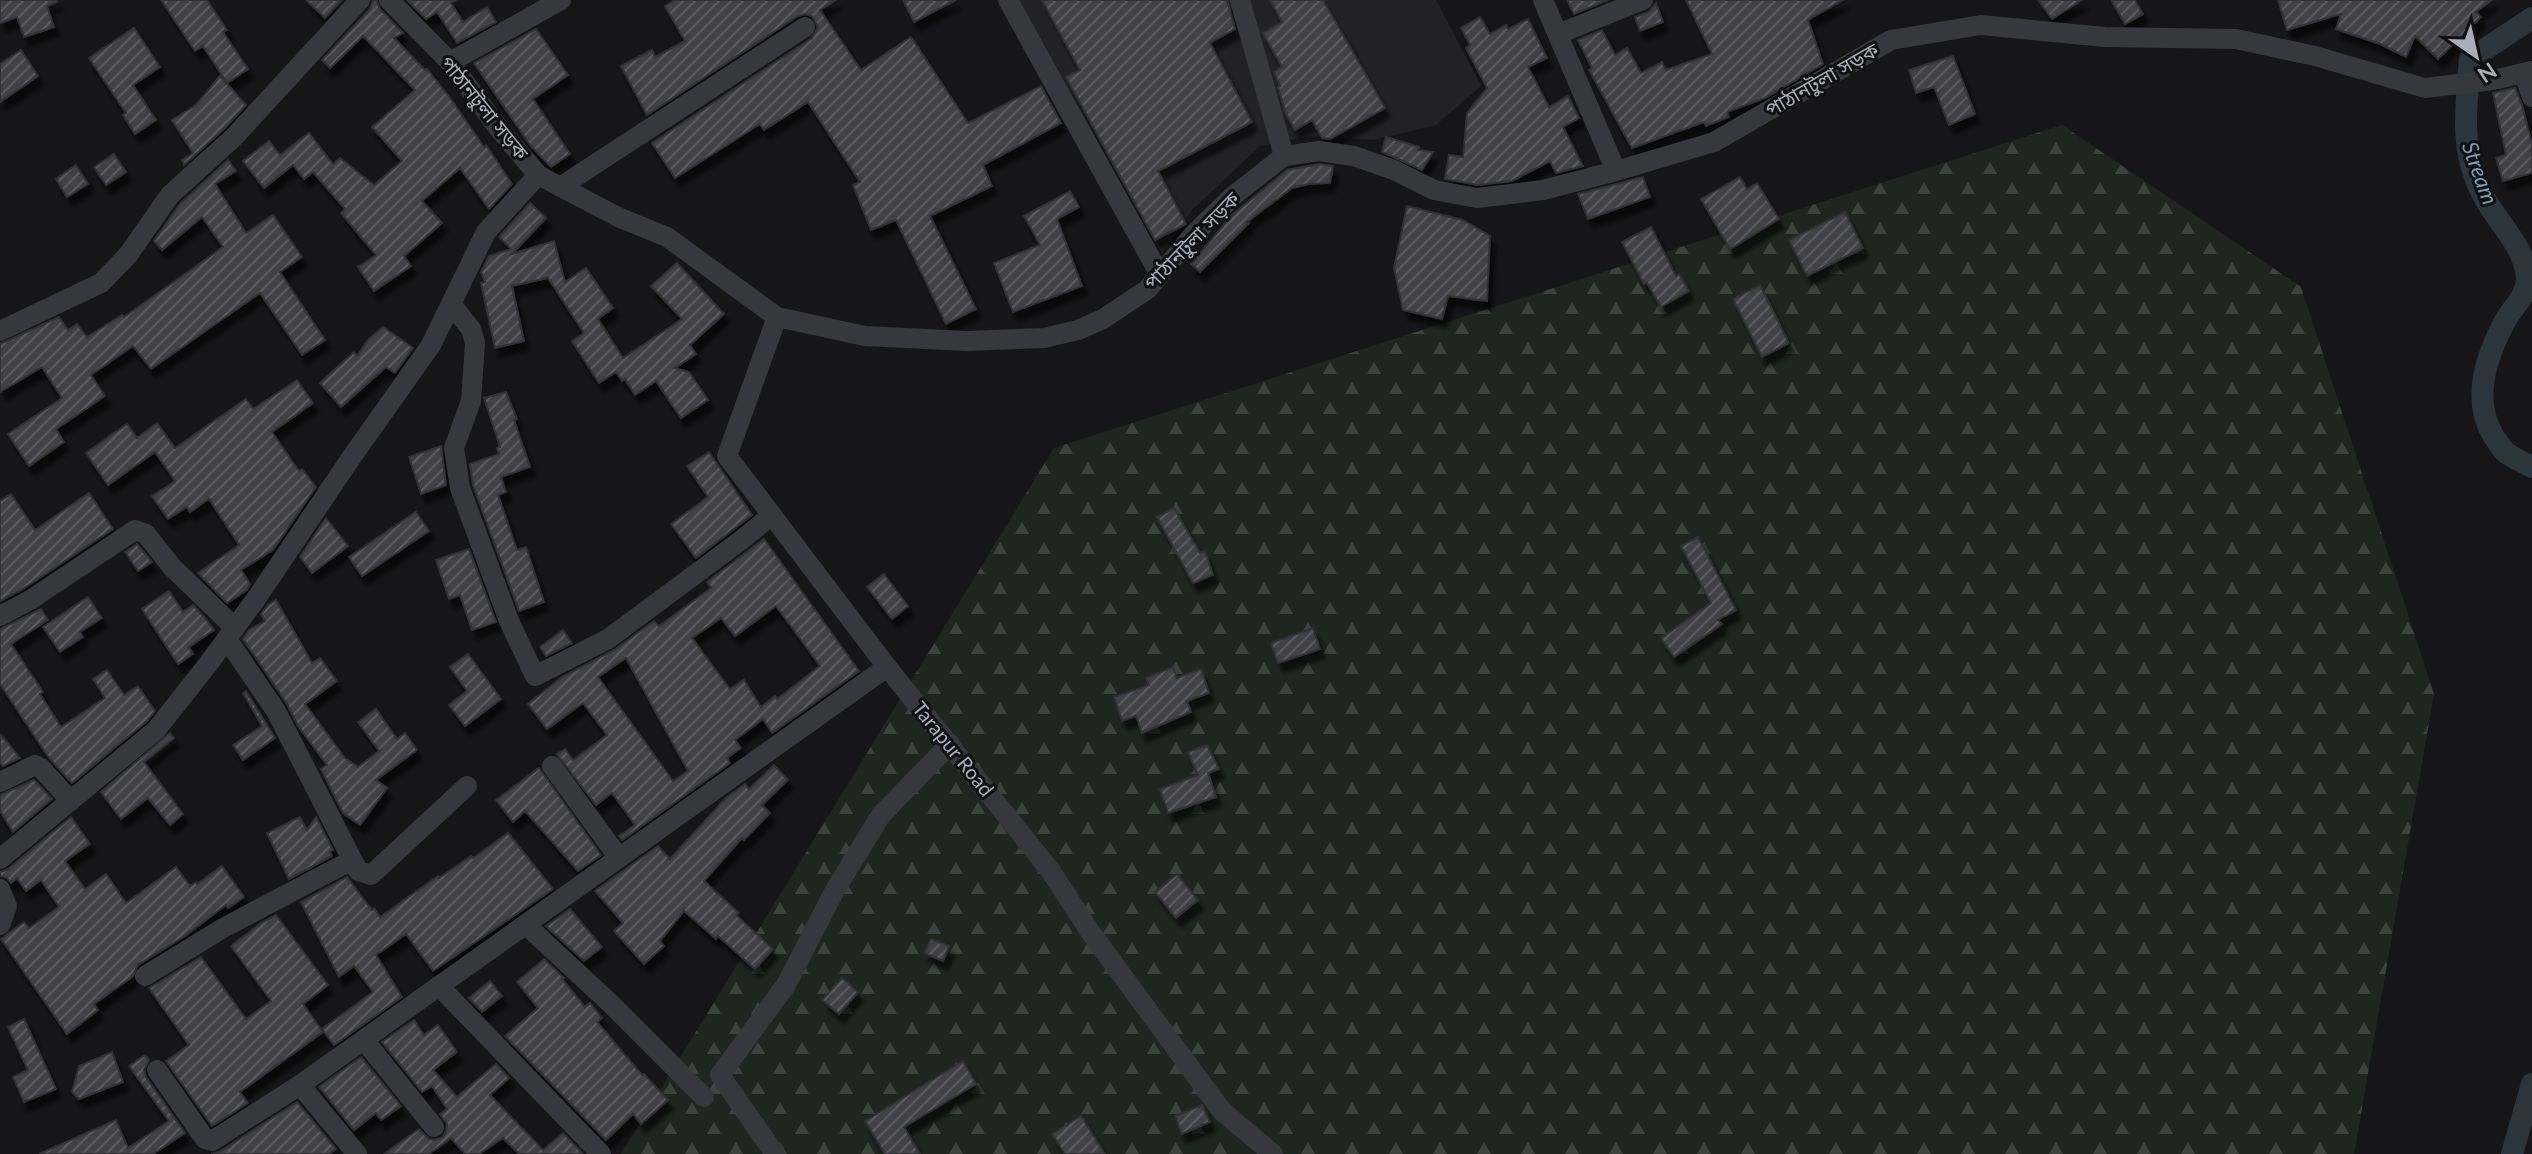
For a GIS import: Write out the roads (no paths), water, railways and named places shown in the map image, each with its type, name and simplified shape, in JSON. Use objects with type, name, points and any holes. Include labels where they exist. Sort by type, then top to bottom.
[{"type":"street","points":[[0,331],[101,283],[128,255],[170,195],[234,137],[360,0]]},
{"type":"street","name":"পাঠানটুলা সড়ক","points":[[389,0],[450,62],[496,125],[538,175],[618,217],[667,237],[777,317],[865,336],[967,341],[1044,338],[1078,330],[1103,319],[1148,289],[1193,235],[1233,196],[1284,156],[1319,151],[1354,156],[1394,170],[1434,190],[1477,198],[1543,190],[1714,142],[1891,40],[1981,25],[2105,37],[2236,39],[2315,56],[2425,88],[2451,87],[2528,72]]},
{"type":"street","points":[[450,62],[561,0]]},
{"type":"street","points":[[1008,0],[1160,275]]},
{"type":"street","points":[[1240,0],[1284,156]]},
{"type":"street","points":[[1543,0],[1616,171]]},
{"type":"street","points":[[1558,34],[1643,0]]},
{"type":"street","points":[[560,187],[805,27]]},
{"type":"street","points":[[2528,72],[2532,97]]},
{"type":"street","points":[[0,859],[156,730],[231,633],[431,345],[486,232],[538,175]]},
{"type":"street","points":[[451,304],[471,329],[475,343],[471,401],[454,448],[460,488],[509,621],[535,676],[608,639],[771,516]]},
{"type":"street","name":"Tarapur Road","points":[[777,317],[727,456],[887,667],[1050,870],[1091,933],[1222,1111],[1273,1154]]},
{"type":"street","points":[[0,616],[30,600],[135,530],[146,534],[231,633],[276,711],[358,871],[371,875],[467,786]]},
{"type":"street","points":[[157,1070],[205,1139],[206,1147],[364,1040],[887,667]]},
{"type":"street","points":[[775,1154],[720,1075],[786,985],[835,890],[881,815],[950,744]]},
{"type":"street","points":[[0,782],[35,765],[71,801]]},
{"type":"street","points":[[552,766],[619,858]]},
{"type":"street","points":[[145,976],[223,928],[352,860]]},
{"type":"street","points":[[0,889],[7,906],[0,925]]},
{"type":"street","points":[[526,925],[704,1097]]},
{"type":"street","points":[[439,986],[601,1154]]},
{"type":"street","points":[[364,1040],[434,1127]]},
{"type":"street","points":[[300,1085],[357,1154]]},
{"type":"waterway","name":"Stream","points":[[2532,18],[2470,59],[2466,112],[2468,146],[2476,180],[2516,246],[2527,278],[2522,296],[2505,321],[2492,349],[2484,379],[2483,408],[2487,423],[2504,450],[2532,467]]},
{"type":"waterway","name":"Stream","points":[[2512,1154],[2532,1084]]}]
